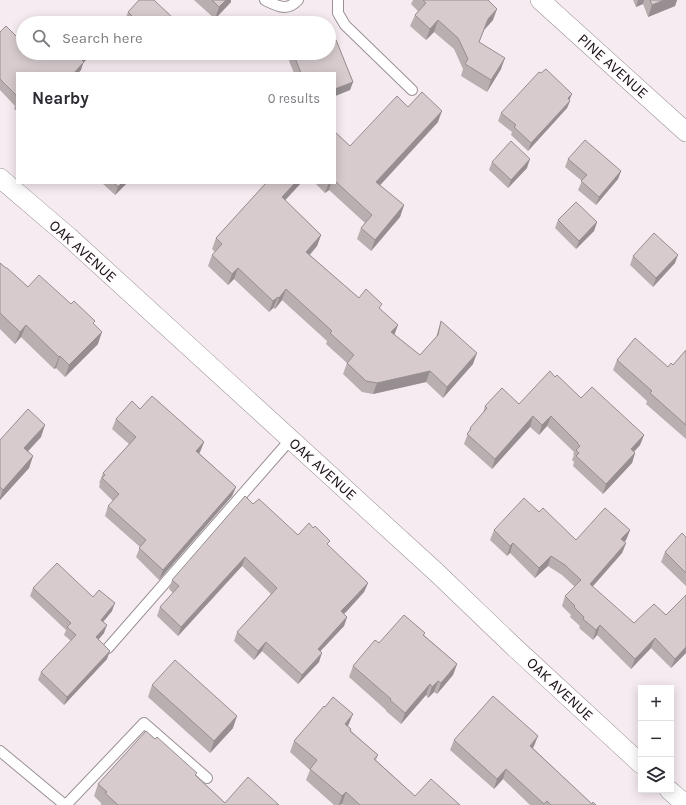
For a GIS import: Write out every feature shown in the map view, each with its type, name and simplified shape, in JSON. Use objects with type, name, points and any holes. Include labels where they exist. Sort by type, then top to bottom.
[{"type":"street","name":"PINE AVENUE","points":[[540,0],[686,132]]},
{"type":"street","name":"OAK AVENUE","points":[[0,178],[69,237],[436,572],[511,644],[638,761]]},
{"type":"street","points":[[672,793],[686,805]]},
{"type":"lane","points":[[265,0],[277,6],[287,8],[296,3],[298,0]]},
{"type":"lane","points":[[338,0],[338,13],[345,25],[412,90]]},
{"type":"lane","points":[[108,648],[290,440]]},
{"type":"lane","points":[[0,751],[65,805],[144,723],[207,778]]},
{"type":"building","points":[[139,0],[154,0],[171,16],[132,16],[128,12]]},
{"type":"building","points":[[212,0],[226,0],[219,7]]},
{"type":"building","points":[[423,0],[488,0],[497,9],[488,19],[479,42],[505,58],[491,80],[465,64],[468,59],[458,38],[438,20],[430,29],[415,15],[426,3]]},
{"type":"building","points":[[650,0],[664,0],[652,5]]},
{"type":"building","points":[[6,26],[16,36],[16,60],[82,60],[84,62],[75,72],[16,72],[16,95],[0,79],[0,32]]},
{"type":"building","points":[[336,40],[353,82],[336,89],[336,72],[301,72],[296,60],[336,60]]},
{"type":"building","points":[[546,69],[572,94],[568,98],[570,101],[531,143],[514,127],[516,125],[501,113],[539,72],[541,73]]},
{"type":"building","points":[[422,92],[442,111],[376,182],[404,205],[375,240],[361,228],[372,215],[336,182],[336,133],[350,146],[397,96],[408,107]]},
{"type":"building","points":[[585,140],[621,171],[599,197],[581,181],[587,175],[568,159]]},
{"type":"building","points":[[511,141],[530,159],[511,180],[492,162]]},
{"type":"building","points":[[265,184],[294,184],[282,197],[321,235],[306,252],[359,298],[366,289],[382,304],[379,308],[398,325],[391,332],[420,355],[438,335],[441,321],[477,353],[447,387],[430,371],[377,383],[366,381],[347,363],[354,355],[330,333],[332,331],[286,289],[279,298],[278,297],[273,301],[238,268],[232,274],[212,255],[222,244],[216,238]]},
{"type":"building","points":[[576,202],[597,222],[579,241],[558,220]]},
{"type":"building","points":[[654,233],[678,255],[656,278],[633,256]]},
{"type":"building","points":[[0,263],[28,287],[39,275],[71,304],[74,301],[95,321],[93,323],[102,332],[69,365],[26,325],[20,332],[0,313]]},
{"type":"building","points":[[635,338],[668,367],[671,363],[673,365],[686,350],[686,425],[650,393],[652,391],[617,360]]},
{"type":"building","points":[[550,371],[555,377],[557,375],[581,398],[592,387],[644,435],[631,449],[635,453],[606,484],[576,456],[579,453],[576,450],[580,446],[551,416],[542,425],[533,416],[495,459],[467,434],[471,429],[470,428],[487,408],[485,406],[502,388],[519,404]]},
{"type":"building","points":[[152,396],[204,442],[196,451],[236,487],[163,570],[139,548],[146,540],[108,506],[119,494],[102,478],[105,475],[103,473],[136,437],[116,419],[132,401],[140,409]]},
{"type":"building","points":[[28,409],[45,425],[24,448],[33,456],[3,490],[0,487],[0,440]]},
{"type":"building","points":[[245,496],[253,504],[259,499],[298,535],[309,523],[313,528],[315,526],[330,541],[327,544],[368,583],[341,611],[347,617],[318,649],[322,653],[302,675],[266,642],[258,651],[237,632],[277,588],[245,557],[181,627],[160,607],[179,586],[172,580]]},
{"type":"building","points":[[524,498],[539,512],[543,508],[576,540],[605,508],[630,530],[621,539],[626,543],[590,584],[634,623],[654,604],[666,615],[686,595],[686,647],[675,659],[655,638],[635,659],[600,625],[596,630],[583,619],[584,617],[565,596],[581,580],[565,565],[551,556],[539,568],[513,543],[510,546],[494,530]]},
{"type":"building","points":[[682,533],[686,537],[686,573],[665,552]]},
{"type":"building","points":[[57,563],[93,597],[99,590],[115,603],[101,620],[107,625],[96,637],[110,651],[67,697],[41,672],[76,635],[67,627],[71,623],[33,588]]},
{"type":"building","points":[[404,615],[425,633],[423,635],[457,664],[441,683],[438,681],[432,687],[430,684],[405,713],[353,666],[375,640],[379,643]]},
{"type":"building","points":[[175,660],[237,716],[214,741],[152,685]]},
{"type":"building","points":[[493,696],[538,736],[530,746],[592,804],[593,802],[596,805],[551,805],[547,801],[544,804],[506,769],[497,779],[454,740]]},
{"type":"building","points":[[333,697],[353,714],[345,724],[351,729],[350,731],[378,755],[374,759],[415,796],[431,779],[460,805],[360,805],[346,792],[342,796],[310,769],[317,760],[294,741]]},
{"type":"building","points":[[146,731],[155,739],[157,737],[197,773],[195,775],[225,803],[248,777],[279,805],[118,805],[98,784]]}]
